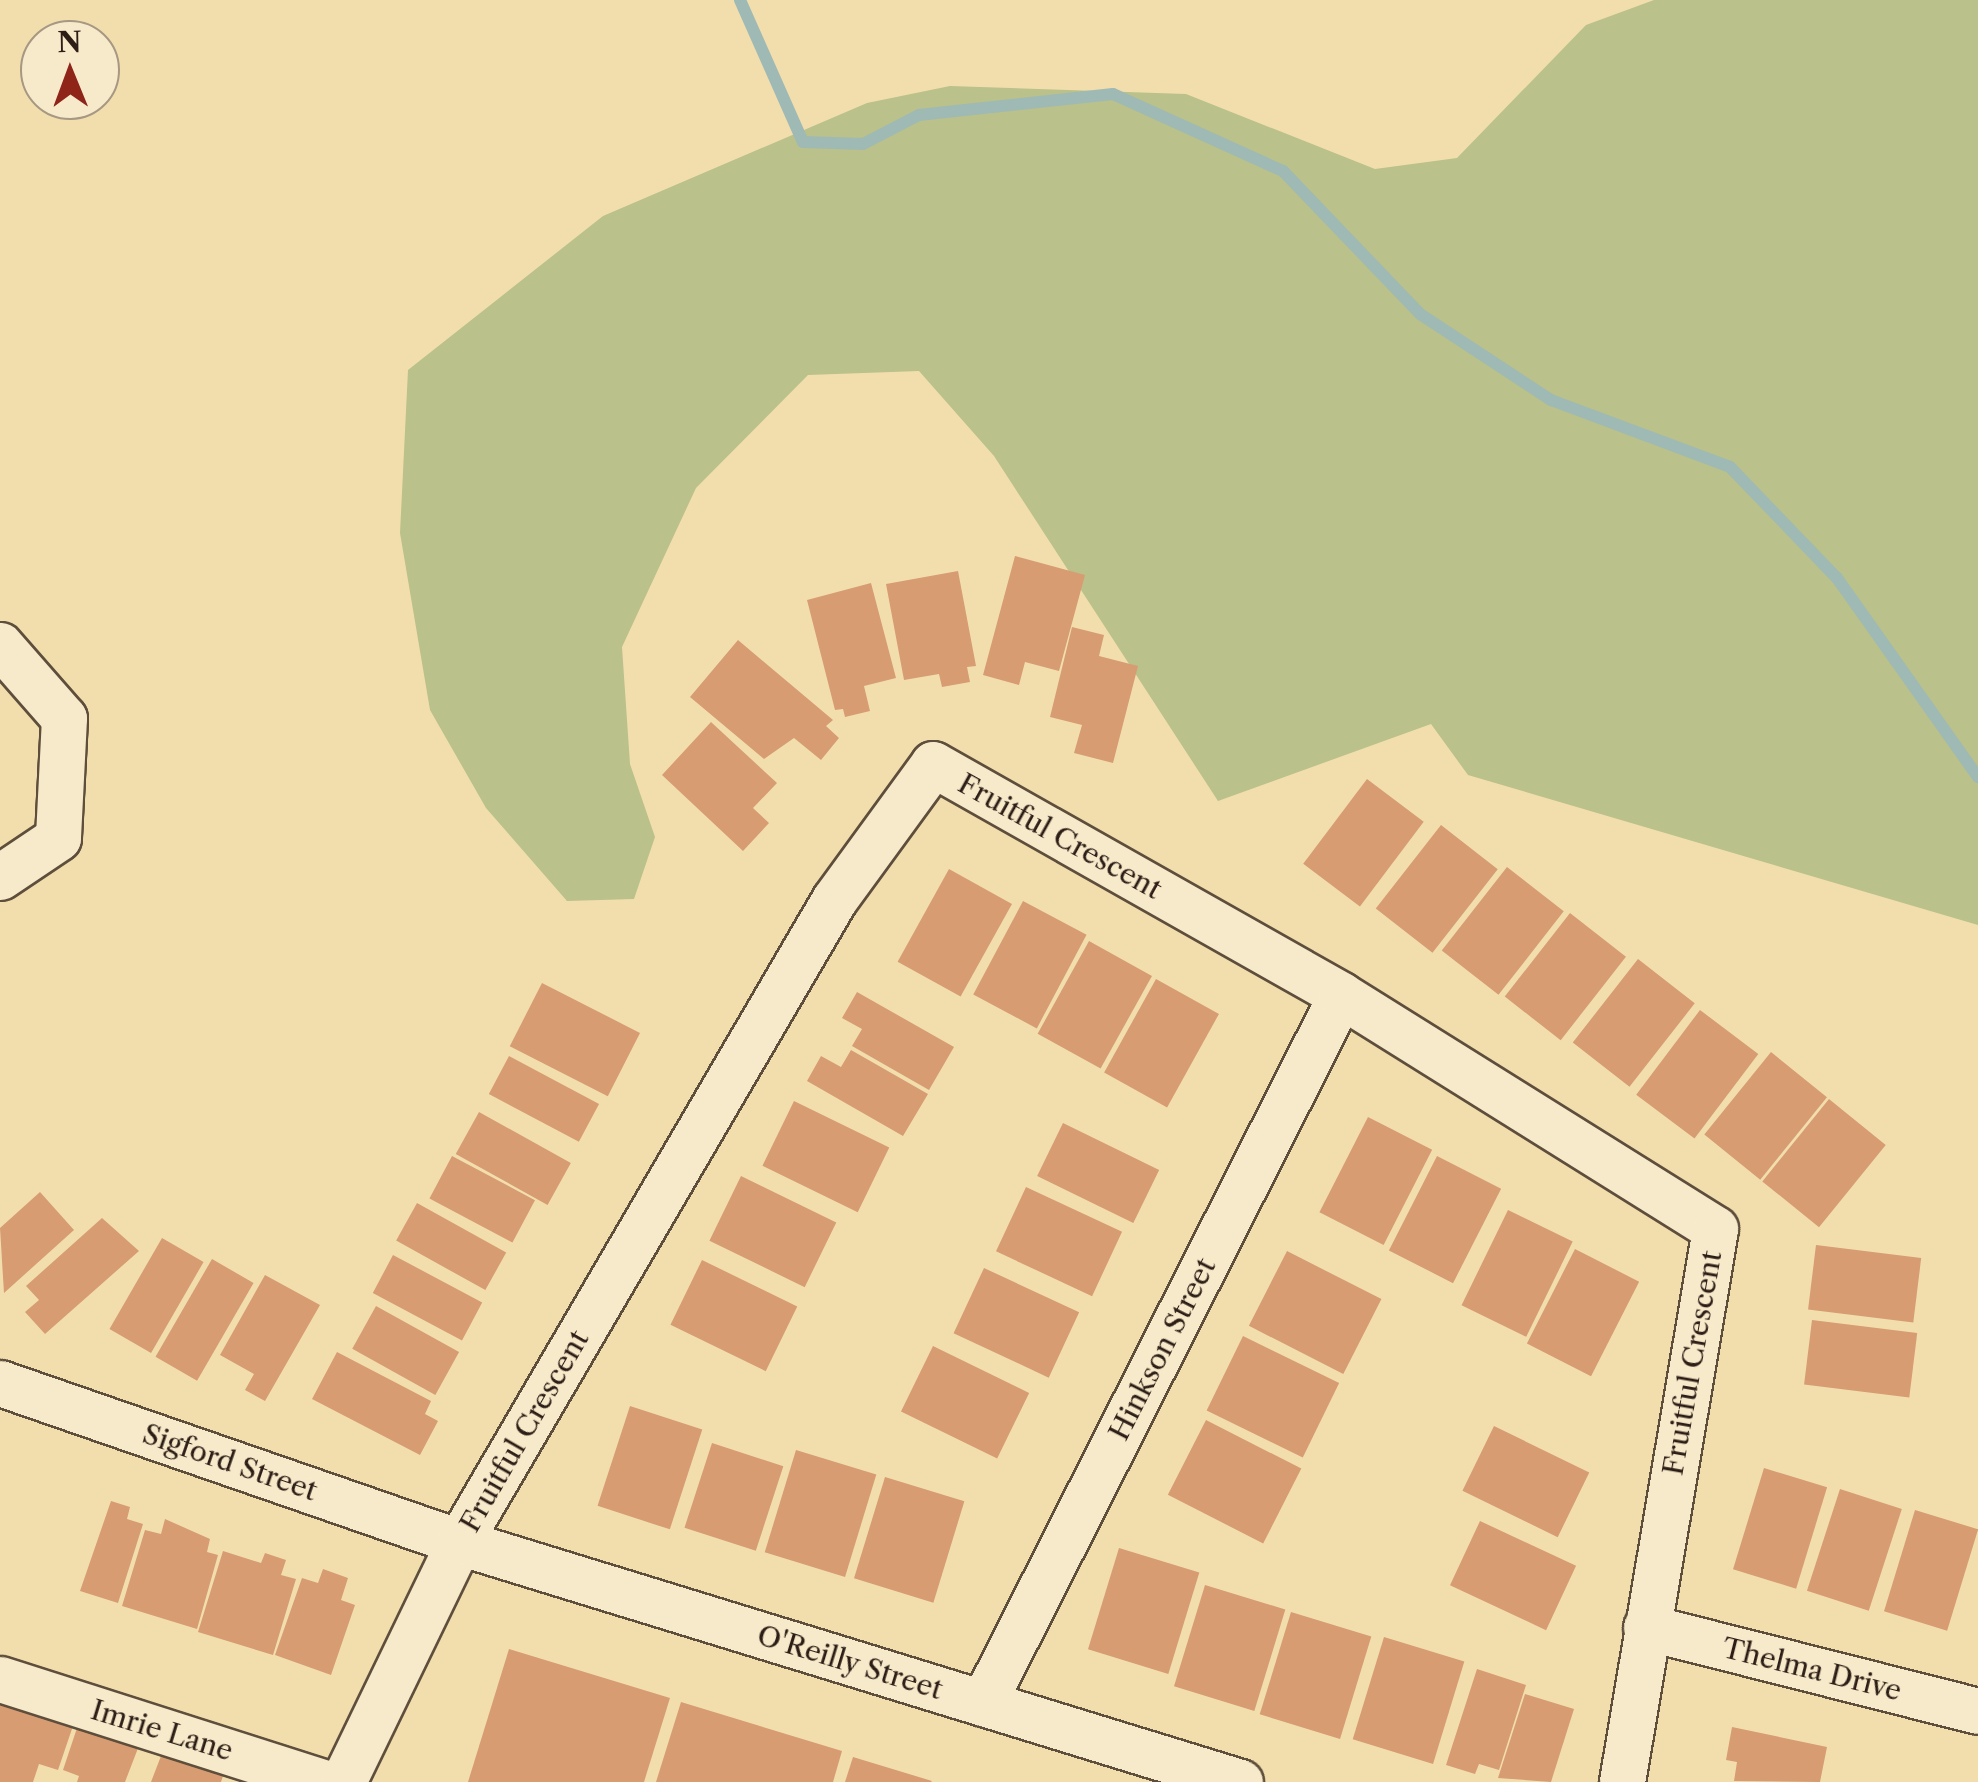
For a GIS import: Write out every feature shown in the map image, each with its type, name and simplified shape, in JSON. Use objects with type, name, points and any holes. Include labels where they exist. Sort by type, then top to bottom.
[{"type":"street","points":[[0,645],[64,718],[58,838],[0,877]]},
{"type":"street","name":"Fruitful Crescent","points":[[343,1782],[460,1542],[834,900],[932,764],[1342,995],[1715,1228],[1622,1782]]},
{"type":"street","name":"Hinkson Street","points":[[983,1703],[1342,995]]},
{"type":"street","name":"Sigford Street","points":[[0,1383],[460,1542]]},
{"type":"street","name":"O'Reilly Street","points":[[460,1542],[1240,1782]]},
{"type":"street","name":"Thelma Drive","points":[[1646,1627],[1978,1711]]},
{"type":"street","name":"Imrie Lane","points":[[0,1679],[323,1782]]},
{"type":"green space","points":[[1654,0],[1978,0],[1978,925],[1468,775],[1431,724],[1218,801],[994,456],[919,371],[808,375],[696,488],[622,647],[630,764],[655,837],[634,899],[567,901],[486,808],[430,710],[400,533],[408,370],[603,216],[867,103],[950,86],[1186,94],[1375,169],[1457,158],[1586,25]]},
{"type":"building","points":[[1015,556],[1085,575],[1059,671],[1025,662],[1019,685],[983,675]]},
{"type":"building","points":[[958,571],[976,666],[967,667],[970,682],[942,687],[939,674],[904,680],[886,584]]},
{"type":"building","points":[[871,583],[896,678],[864,686],[870,711],[845,717],[843,709],[835,710],[807,600]]},
{"type":"building","points":[[1072,627],[1104,635],[1099,656],[1138,666],[1113,763],[1074,753],[1082,725],[1050,717]]},
{"type":"building","points":[[738,640],[833,720],[826,726],[839,738],[821,760],[794,738],[764,759],[690,697]]},
{"type":"building","points":[[711,722],[777,783],[753,808],[769,823],[743,851],[662,775]]},
{"type":"building","points":[[1367,779],[1424,822],[1360,906],[1303,864]]},
{"type":"building","points":[[1441,825],[1498,869],[1432,953],[1376,909]]},
{"type":"building","points":[[1507,867],[1564,911],[1498,995],[1442,951]]},
{"type":"building","points":[[949,869],[1012,904],[961,997],[898,962]]},
{"type":"building","points":[[1023,901],[1087,935],[1037,1028],[973,995]]},
{"type":"building","points":[[1570,913],[1626,957],[1561,1040],[1505,997]]},
{"type":"building","points":[[1089,941],[1152,976],[1101,1069],[1038,1034]]},
{"type":"building","points":[[1638,959],[1695,1003],[1629,1087],[1573,1043]]},
{"type":"building","points":[[1156,979],[1219,1014],[1167,1107],[1104,1073]]},
{"type":"building","points":[[542,983],[640,1033],[608,1096],[510,1046]]},
{"type":"building","points":[[857,992],[954,1047],[929,1090],[852,1046],[862,1029],[842,1018]]},
{"type":"building","points":[[1700,1010],[1758,1054],[1695,1139],[1636,1095]]},
{"type":"building","points":[[851,1050],[928,1094],[903,1136],[807,1081],[821,1056],[841,1067]]},
{"type":"building","points":[[1771,1052],[1827,1097],[1760,1180],[1704,1134]]},
{"type":"building","points":[[509,1056],[599,1104],[579,1142],[489,1094]]},
{"type":"building","points":[[1829,1099],[1886,1145],[1819,1227],[1762,1181]]},
{"type":"building","points":[[794,1101],[889,1147],[858,1212],[762,1166]]},
{"type":"building","points":[[479,1112],[571,1163],[548,1205],[456,1154]]},
{"type":"building","points":[[1368,1117],[1432,1150],[1384,1245],[1319,1212]]},
{"type":"building","points":[[1063,1123],[1159,1170],[1133,1223],[1037,1176]]},
{"type":"building","points":[[452,1156],[535,1200],[512,1243],[429,1198]]},
{"type":"building","points":[[1437,1156],[1501,1189],[1453,1283],[1389,1250]]},
{"type":"building","points":[[741,1176],[836,1222],[805,1287],[709,1241]]},
{"type":"building","points":[[1026,1187],[1122,1232],[1092,1296],[996,1251]]},
{"type":"building","points":[[40,1192],[74,1230],[4,1293],[0,1228]]},
{"type":"building","points":[[417,1203],[506,1252],[485,1290],[396,1241]]},
{"type":"building","points":[[1508,1210],[1573,1242],[1526,1337],[1462,1305]]},
{"type":"building","points":[[102,1218],[139,1251],[45,1334],[25,1312],[39,1300],[26,1286]]},
{"type":"building","points":[[162,1238],[204,1262],[151,1353],[110,1329]]},
{"type":"building","points":[[1816,1245],[1921,1258],[1913,1322],[1808,1310]]},
{"type":"building","points":[[1575,1249],[1639,1282],[1591,1376],[1527,1343]]},
{"type":"building","points":[[1287,1251],[1381,1299],[1343,1374],[1249,1326]]},
{"type":"building","points":[[393,1255],[482,1302],[462,1340],[373,1293]]},
{"type":"building","points":[[212,1259],[254,1283],[197,1381],[156,1357]]},
{"type":"building","points":[[702,1260],[797,1306],[766,1371],[670,1325]]},
{"type":"building","points":[[984,1268],[1079,1312],[1049,1378],[954,1333]]},
{"type":"building","points":[[265,1275],[320,1305],[265,1401],[245,1390],[254,1374],[220,1355]]},
{"type":"building","points":[[376,1306],[459,1352],[435,1395],[352,1349]]},
{"type":"building","points":[[1812,1320],[1917,1333],[1909,1397],[1804,1385]]},
{"type":"building","points":[[1243,1336],[1339,1383],[1303,1458],[1207,1411]]},
{"type":"building","points":[[933,1346],[1029,1393],[997,1459],[901,1412]]},
{"type":"building","points":[[337,1352],[431,1401],[425,1414],[438,1421],[420,1455],[312,1399]]},
{"type":"building","points":[[630,1406],[702,1429],[670,1529],[598,1506]]},
{"type":"building","points":[[1206,1420],[1301,1469],[1263,1543],[1168,1495]]},
{"type":"building","points":[[1494,1426],[1589,1472],[1558,1537],[1462,1491]]},
{"type":"building","points":[[712,1443],[783,1466],[756,1551],[684,1528]]},
{"type":"building","points":[[796,1450],[876,1475],[845,1577],[765,1552]]},
{"type":"building","points":[[1764,1468],[1827,1487],[1796,1589],[1733,1569]]},
{"type":"building","points":[[885,1477],[964,1501],[933,1603],[854,1578]]},
{"type":"building","points":[[1840,1489],[1902,1509],[1869,1611],[1807,1591]]},
{"type":"building","points":[[111,1501],[130,1507],[127,1519],[143,1524],[118,1603],[80,1591]]},
{"type":"building","points":[[1915,1510],[1978,1529],[1947,1631],[1884,1611]]},
{"type":"building","points":[[165,1519],[210,1539],[207,1552],[218,1555],[197,1629],[122,1606],[145,1530],[161,1534]]},
{"type":"building","points":[[1480,1521],[1576,1566],[1546,1630],[1450,1585]]},
{"type":"building","points":[[1119,1548],[1199,1573],[1168,1674],[1088,1649]]},
{"type":"building","points":[[223,1551],[261,1563],[265,1553],[286,1560],[281,1575],[296,1579],[273,1655],[198,1632]]},
{"type":"building","points":[[323,1569],[348,1578],[341,1600],[355,1605],[331,1675],[275,1655],[302,1578],[318,1583]]},
{"type":"building","points":[[1205,1585],[1285,1610],[1254,1711],[1174,1686]]},
{"type":"building","points":[[1291,1612],[1371,1637],[1340,1739],[1260,1714]]},
{"type":"building","points":[[1384,1637],[1464,1662],[1433,1764],[1353,1739]]},
{"type":"building","points":[[509,1649],[670,1698],[644,1782],[468,1782]]},
{"type":"building","points":[[1477,1669],[1526,1685],[1499,1770],[1479,1764],[1475,1774],[1446,1765]]},
{"type":"building","points":[[1525,1694],[1574,1709],[1551,1782],[1498,1778]]},
{"type":"building","points":[[0,1700],[74,1723],[58,1770],[39,1764],[33,1782],[0,1782]]},
{"type":"building","points":[[681,1702],[842,1751],[833,1782],[656,1782]]},
{"type":"building","points":[[78,1725],[140,1743],[125,1782],[77,1782],[79,1776],[63,1770]]},
{"type":"building","points":[[1732,1727],[1827,1747],[1820,1782],[1734,1781],[1737,1762],[1726,1760]]},
{"type":"building","points":[[161,1756],[223,1776],[221,1782],[151,1782]]},
{"type":"building","points":[[853,1757],[932,1781],[845,1782]]},
{"type":"waterway","points":[[740,0],[803,142],[863,144],[919,115],[1113,94],[1283,171],[1420,314],[1551,400],[1730,467],[1837,578],[1978,777]]}]
